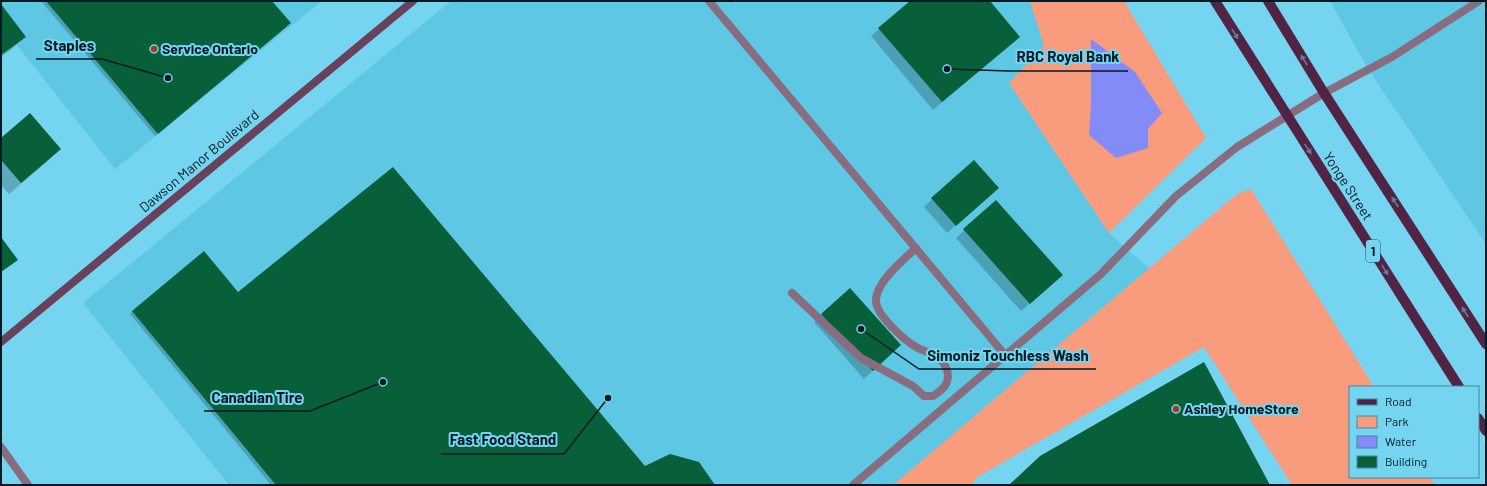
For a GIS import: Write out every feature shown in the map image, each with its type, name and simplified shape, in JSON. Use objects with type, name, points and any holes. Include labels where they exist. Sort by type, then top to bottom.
[{"type":"main road","name":"Yonge Street","points":[[1215,1],[1286,116],[1458,386]]},
{"type":"main road","points":[[1268,1],[1324,93],[1486,344]]},
{"type":"main road","points":[[1479,420],[1486,431]]},
{"type":"street","name":"Dawson Manor Boulevard","points":[[1,342],[413,1]]},
{"type":"street","points":[[709,1],[1005,355]]},
{"type":"street","points":[[853,485],[1101,274],[1176,196],[1237,147],[1324,93],[1392,57],[1479,1]]},
{"type":"street","points":[[792,293],[861,358],[913,386],[924,396],[933,396],[942,390],[948,382],[948,374],[945,366],[939,357],[917,348],[902,336],[889,324],[876,303],[876,294],[881,285],[894,269],[916,248]]},
{"type":"street","points":[[1,447],[28,485]]},
{"type":"shaded area","points":[[1,1],[322,1],[115,169],[1,25]]},
{"type":"shaded area","points":[[451,1],[1030,1],[1044,46],[1109,233],[1150,269],[893,485],[229,485],[83,303]]},
{"type":"shaded area","points":[[1330,1],[1486,1],[1486,244],[1368,69]]},
{"type":"green space","points":[[1030,1],[1124,1],[1206,138],[1109,233],[1009,83],[1044,46]]},
{"type":"green space","points":[[1251,189],[1373,386],[1349,386],[1349,478],[1431,478],[1435,485],[1292,485],[1204,347],[979,476],[971,485],[893,485],[1237,194]]},
{"type":"water","points":[[1091,39],[1135,72],[1162,113],[1148,129],[1148,148],[1116,158],[1089,135],[1091,105]]},
{"type":"building","points":[[46,1],[272,1],[291,23],[158,134]]},
{"type":"building","points":[[910,1],[990,1],[1020,37],[942,102],[878,28]]},
{"type":"building","points":[[1,4],[26,37],[1,55]]},
{"type":"building","points":[[30,113],[61,149],[21,183],[1,160],[1,138]]},
{"type":"building","points":[[974,160],[999,188],[956,226],[931,198]]},
{"type":"building","points":[[393,167],[645,466],[670,454],[699,462],[715,485],[276,485],[132,311],[204,251],[238,292]]},
{"type":"building","points":[[996,200],[1063,275],[1030,304],[963,229]]},
{"type":"building","points":[[1,237],[18,260],[1,272]]},
{"type":"building","points":[[850,288],[901,345],[873,371],[821,314]]},
{"type":"building","name":"Ashley HomeStore","points":[[1204,362],[1270,485],[1009,485],[1040,456]]},
{"type":"place","name":"Service Ontario","points":[[154,49]]},
{"type":"place","name":"RBC Royal Bank","points":[[947,69]]},
{"type":"place","name":"Staples","points":[[168,78]]},
{"type":"place","name":"Simoniz Touchless Wash","points":[[861,329]]},
{"type":"place","name":"Canadian Tire","points":[[383,382]]},
{"type":"place","name":"Fast Food Stand","points":[[608,398]]},
{"type":"place","name":"Ashley HomeStore","points":[[1176,409]]}]
